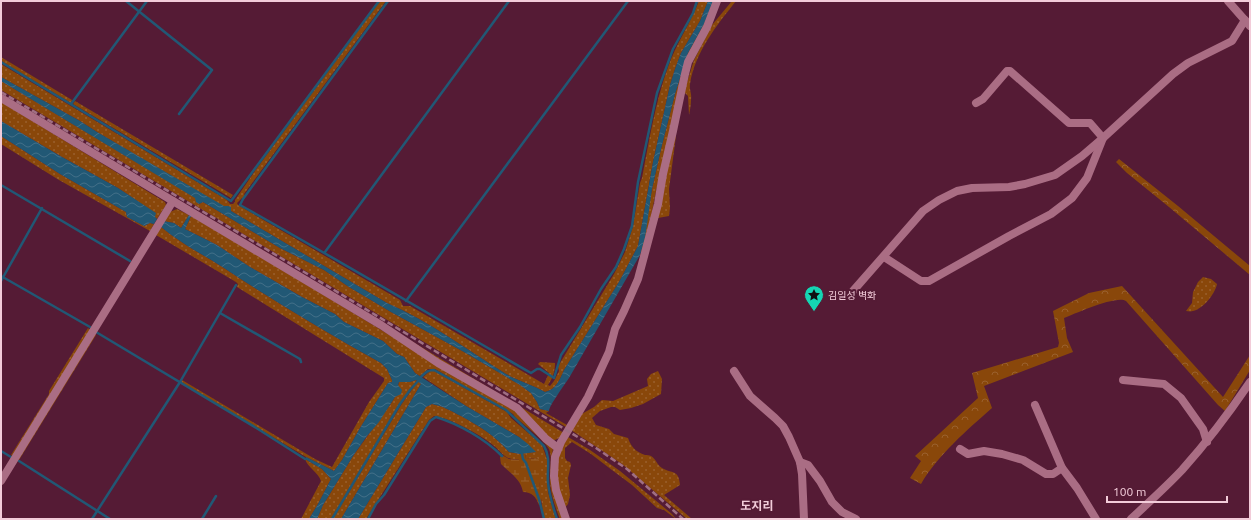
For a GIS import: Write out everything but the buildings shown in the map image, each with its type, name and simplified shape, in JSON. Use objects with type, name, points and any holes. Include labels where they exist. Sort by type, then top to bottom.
[{"type":"street","points":[[566,519],[560,504],[554,476],[554,465],[558,448],[588,398],[609,352],[615,329],[638,278],[658,204],[663,174],[688,62],[706,27],[717,1]]},
{"type":"street","points":[[853,291],[923,211],[938,200],[957,191],[972,188],[1009,187],[1055,175],[1082,156],[1173,74],[1188,63],[1232,41],[1247,23],[1228,1]]},
{"type":"street","points":[[976,103],[983,99],[1007,71],[1010,71],[1068,122],[1090,123],[1103,138]]},
{"type":"street","points":[[1,98],[381,324],[438,363],[517,408],[546,439],[558,448]]},
{"type":"street","points":[[884,257],[921,281],[929,281],[1051,214],[1072,198],[1087,178],[1103,138]]},
{"type":"street","points":[[1,481],[173,201]]},
{"type":"street","points":[[734,371],[750,396],[783,426],[789,437],[800,462],[804,519]]},
{"type":"street","points":[[1123,380],[1164,384],[1181,398],[1203,429],[1207,442]]},
{"type":"street","points":[[1131,519],[1181,471],[1207,442],[1250,382]]},
{"type":"street","points":[[1035,405],[1062,468],[1077,488],[1096,519]]},
{"type":"street","points":[[960,449],[968,454],[984,451],[1023,460],[1046,474],[1053,474],[1062,468]]},
{"type":"street","points":[[800,462],[808,465],[820,481],[832,502],[842,512],[856,519]]},
{"type":"green space","points":[[380,1],[386,1],[244,194],[244,199],[242,198],[237,203],[238,205],[400,300],[403,306],[410,306],[544,384],[549,373],[538,364],[540,362],[555,363],[555,369],[548,385],[550,386],[559,371],[558,367],[560,363],[614,274],[625,252],[633,226],[640,183],[663,81],[675,50],[699,1],[708,1],[700,21],[681,53],[670,85],[653,162],[638,246],[619,282],[555,387],[549,391],[545,392],[506,374],[418,318],[387,303],[231,211],[228,206],[224,207],[80,121],[1,77],[1,64],[227,200],[230,204],[233,204],[257,168]]},
{"type":"green space","points":[[713,1],[715,1],[707,22],[693,48],[685,68],[656,191],[647,237],[639,265],[652,189],[675,94],[688,53],[704,24]]},
{"type":"green space","points":[[732,1],[736,1],[708,40],[697,61],[690,84],[691,106],[689,115],[688,96],[684,92],[694,60],[712,25]]},
{"type":"green space","points":[[1,57],[72,100],[71,103],[1,61]]},
{"type":"green space","points":[[1,81],[196,198],[199,204],[203,202],[280,248],[324,270],[391,312],[520,385],[531,393],[540,409],[549,411],[546,413],[567,425],[566,427],[1,90]]},
{"type":"green space","points":[[75,101],[233,195],[231,198],[73,104]]},
{"type":"green space","points":[[1,102],[165,202],[166,205],[157,219],[155,217],[155,213],[118,188],[1,121]]},
{"type":"green space","points":[[674,134],[676,136],[669,189],[669,216],[658,218]]},
{"type":"green space","points":[[1,136],[60,174],[126,212],[127,217],[144,226],[150,223],[154,224],[150,231],[59,180],[1,144]]},
{"type":"green space","points":[[1119,159],[1250,266],[1250,275],[1127,173],[1116,162]]},
{"type":"green space","points":[[177,209],[189,215],[181,228],[174,223],[163,221],[170,212]]},
{"type":"green space","points":[[191,216],[516,412],[553,448],[552,456],[562,519],[560,519],[551,492],[551,457],[549,449],[543,441],[513,414],[435,369],[428,369],[420,376],[415,373],[404,357],[397,354],[383,341],[344,322],[335,314],[250,267],[217,245],[185,229]]},
{"type":"green space","points":[[160,226],[175,238],[262,293],[381,363],[387,369],[392,382],[388,383],[334,471],[306,457],[181,382],[182,380],[315,459],[332,467],[369,402],[384,381],[384,378],[237,287],[238,284],[236,282],[156,235]]},
{"type":"green space","points":[[1203,277],[1211,279],[1217,284],[1214,292],[1197,310],[1186,311],[1192,303],[1193,292],[1198,282]]},
{"type":"green space","points":[[1122,286],[1223,397],[1250,355],[1250,370],[1225,411],[1126,301],[1114,301],[1095,306],[1064,318],[1067,338],[1073,352],[984,386],[992,408],[944,453],[935,463],[921,484],[910,478],[921,461],[915,456],[978,398],[972,373],[1058,347],[1059,343],[1053,311],[1089,293]]},
{"type":"green space","points":[[88,328],[90,330],[14,457],[11,455]]},
{"type":"green space","points":[[393,330],[564,433],[557,439],[551,440],[530,421]]},
{"type":"green space","points":[[94,333],[96,335],[19,460],[17,458]]},
{"type":"green space","points":[[430,371],[434,371],[507,412],[511,418],[542,445],[547,459],[548,492],[556,519],[545,519],[543,514],[539,482],[539,465],[537,458],[526,459],[525,453],[535,452],[519,437],[466,406],[423,377]]},
{"type":"green space","points":[[658,371],[662,379],[661,394],[643,404],[631,408],[620,410],[615,407],[611,407],[600,411],[592,418],[596,425],[609,429],[614,434],[628,438],[632,447],[636,451],[651,456],[662,468],[677,474],[680,485],[664,495],[692,519],[687,519],[622,464],[571,430],[580,415],[594,407],[602,400],[613,401],[648,386],[647,379],[651,374]]},
{"type":"green space","points":[[417,381],[399,404],[331,519],[317,519],[323,505],[353,456],[395,397],[399,382],[410,382]]},
{"type":"green space","points":[[418,381],[421,384],[341,519],[333,519],[401,405]]},
{"type":"green space","points":[[432,404],[440,406],[481,428],[509,452],[520,454],[520,460],[510,459],[488,441],[473,432],[441,417],[434,416],[429,420],[366,519],[358,519],[426,407]]},
{"type":"green space","points":[[568,437],[620,471],[676,519],[664,510],[657,508],[632,485],[591,454],[572,442],[565,448],[565,458],[571,465],[568,478],[570,495],[568,504],[564,509],[558,488],[557,456]]},
{"type":"green space","points":[[525,453],[526,459],[537,458],[539,460],[541,505],[539,505],[535,497],[531,494],[523,492],[518,480],[501,464],[500,457],[502,455],[509,459],[519,460],[520,454]]},
{"type":"green space","points":[[305,459],[322,469],[331,479],[309,519],[301,519],[321,481]]},
{"type":"water","points":[[708,1],[713,1],[704,24],[688,53],[675,94],[652,189],[645,238],[640,255],[549,411],[540,409],[531,393],[520,385],[391,312],[324,270],[280,248],[203,202],[199,204],[196,202],[195,198],[1,81],[1,77],[80,121],[224,206],[231,207],[231,211],[387,303],[418,318],[506,374],[545,392],[555,387],[557,384],[564,370],[619,282],[638,246],[653,162],[670,85],[681,53],[700,21]]},
{"type":"water","points":[[1,121],[118,188],[156,213],[155,217],[157,219],[154,224],[150,223],[144,226],[127,217],[126,212],[60,174],[1,136]]},
{"type":"water","points":[[189,215],[191,216],[185,229],[217,245],[250,267],[335,314],[344,322],[383,341],[397,354],[404,357],[415,373],[466,406],[519,437],[536,452],[520,454],[509,452],[492,436],[475,424],[447,409],[432,404],[426,407],[358,519],[341,519],[421,384],[416,380],[410,382],[399,382],[398,385],[402,390],[401,394],[395,397],[379,422],[353,456],[323,505],[317,519],[309,519],[331,479],[322,469],[305,459],[306,457],[334,471],[388,383],[392,382],[392,380],[387,369],[381,363],[282,305],[183,243],[160,226],[163,221],[174,223],[181,228]]},
{"type":"waterway","points":[[126,1],[212,70],[179,114]]},
{"type":"waterway","points":[[71,104],[147,1]]},
{"type":"waterway","points":[[1,62],[231,201],[379,1]]},
{"type":"waterway","points":[[388,1],[240,205],[531,373],[537,369],[540,369],[554,378],[561,355],[580,327],[601,289],[616,267],[624,249],[632,226],[638,182],[657,93],[673,49],[693,13],[697,1]]},
{"type":"waterway","points":[[325,252],[509,1]]},
{"type":"waterway","points":[[406,301],[628,1]]},
{"type":"waterway","points":[[1,185],[130,261]]},
{"type":"waterway","points":[[1,281],[42,208]]},
{"type":"waterway","points":[[1,276],[90,327]]},
{"type":"waterway","points":[[92,519],[180,382],[236,285]]},
{"type":"waterway","points":[[220,313],[300,359],[301,362]]},
{"type":"waterway","points":[[96,332],[258,429],[305,459]]},
{"type":"waterway","points":[[421,377],[430,370],[434,370],[506,410],[544,446],[548,459],[549,492],[557,519]]},
{"type":"waterway","points":[[332,519],[400,404],[418,381]]},
{"type":"waterway","points":[[368,519],[376,504],[384,495],[430,421],[436,417],[471,433],[488,444],[502,456]]},
{"type":"waterway","points":[[1,451],[11,457]]},
{"type":"waterway","points":[[522,454],[539,499],[544,519]]},
{"type":"waterway","points":[[19,461],[110,519]]},
{"type":"waterway","points":[[202,519],[216,496]]},
{"type":"railway","points":[[1,92],[266,249],[596,448],[627,469],[683,519]]},
{"type":"place","name":"김일성 벽화","points":[[814,312]]},
{"type":"district","name":"도지리","points":[[757,506]]}]
